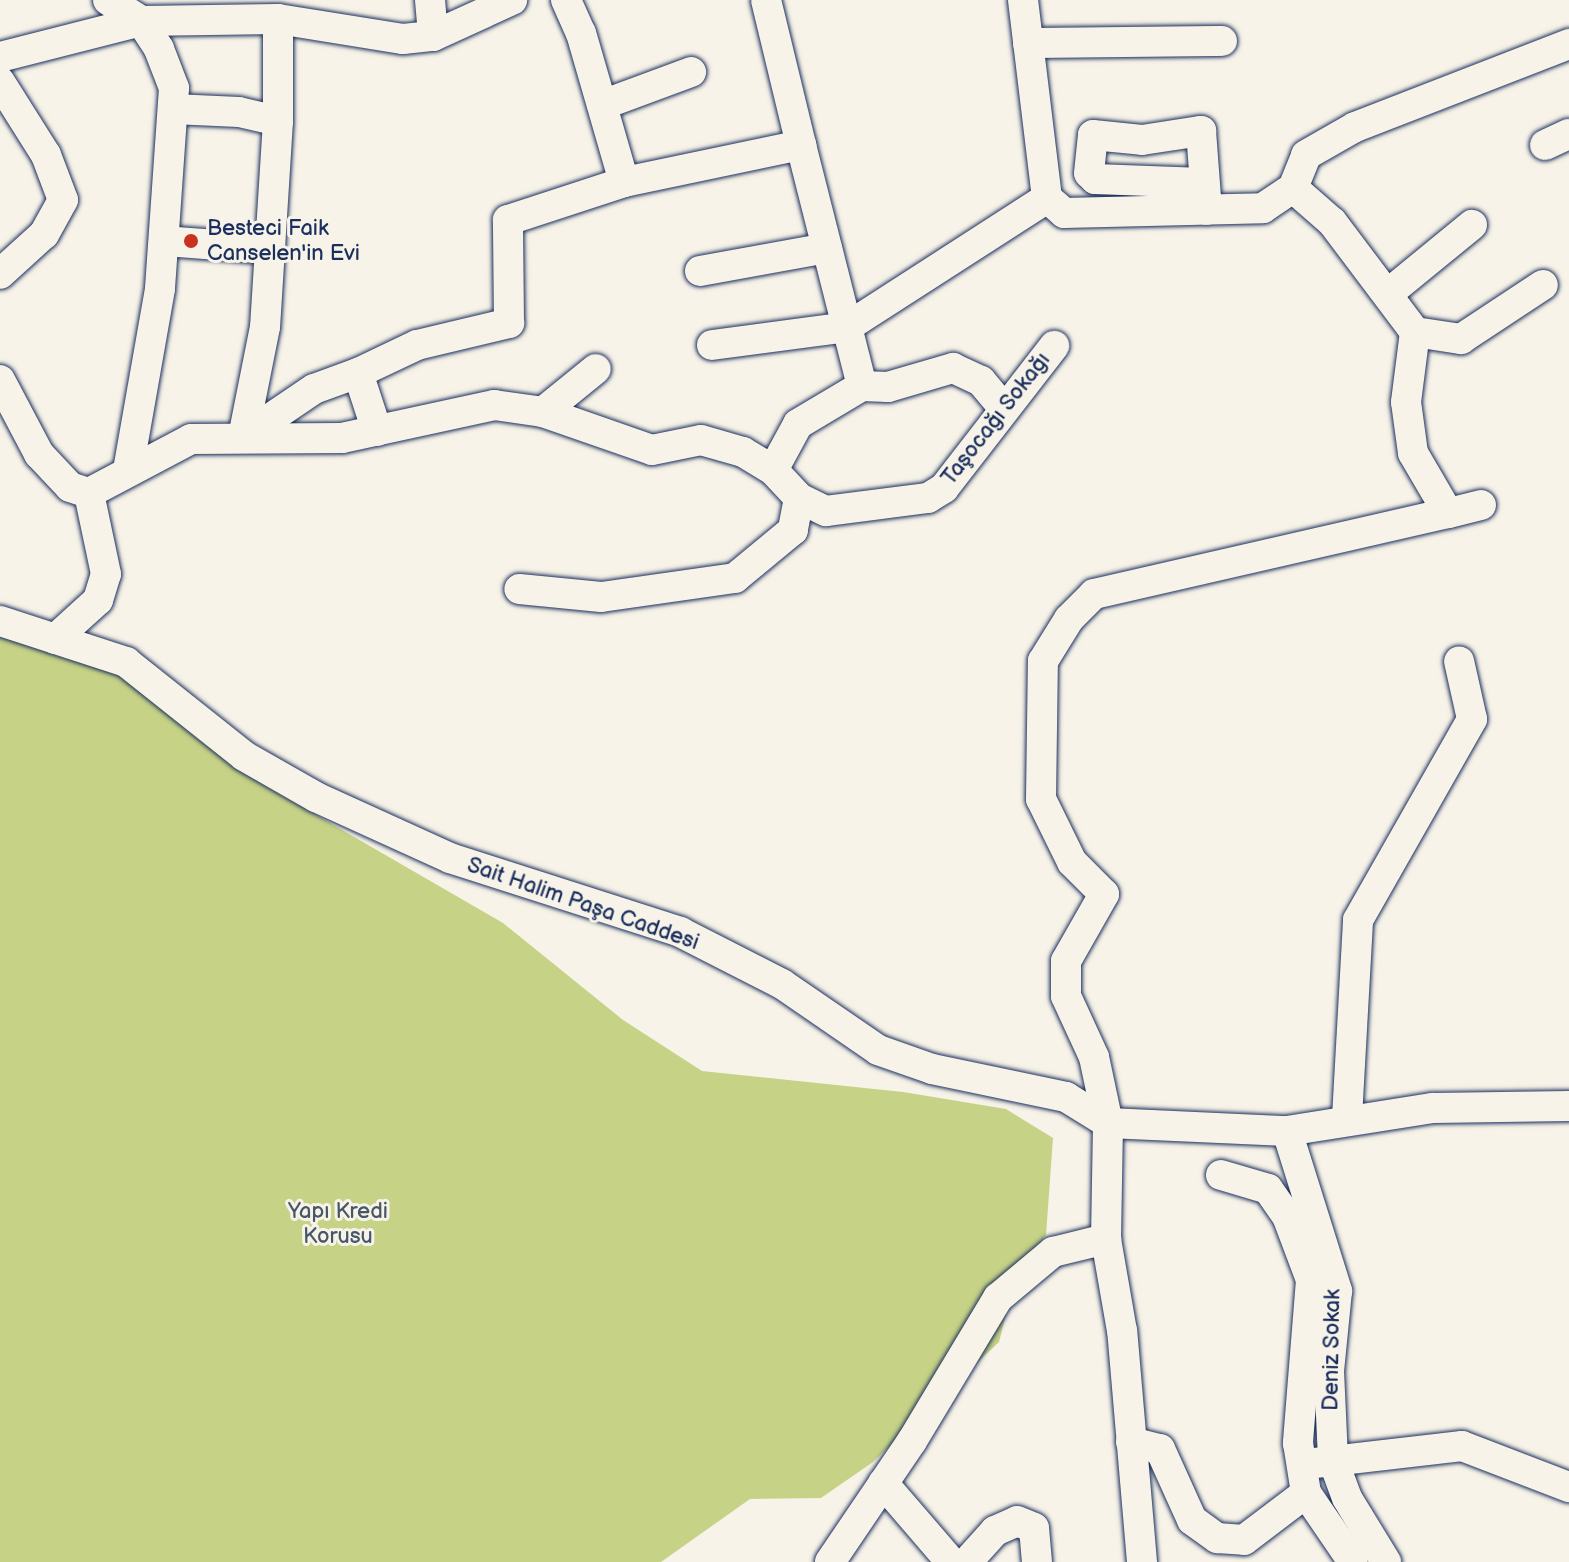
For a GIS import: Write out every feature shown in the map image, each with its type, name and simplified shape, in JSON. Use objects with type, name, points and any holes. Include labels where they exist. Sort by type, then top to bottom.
[{"type":"street","points":[[108,0],[141,21],[159,49],[174,88],[164,241],[128,471]]},
{"type":"street","points":[[430,0],[433,36]]},
{"type":"street","points":[[0,57],[141,21],[278,19],[340,14],[403,39],[433,36],[512,0]]},
{"type":"street","points":[[566,0],[581,33],[624,182]]},
{"type":"street","points":[[766,0],[862,386]]},
{"type":"street","points":[[1023,0],[1047,198],[1064,213],[1090,213],[1205,196]]},
{"type":"street","points":[[243,437],[265,327],[278,121],[278,19]]},
{"type":"street","points":[[1028,43],[1222,41]]},
{"type":"street","points":[[1089,173],[1095,179],[1121,183],[1141,178],[1263,208],[1293,188],[1306,155],[1355,127],[1569,44]]},
{"type":"street","points":[[602,105],[691,72]]},
{"type":"street","points":[[0,82],[46,155],[63,200],[44,234],[0,274]]},
{"type":"street","points":[[173,109],[239,112],[278,121]]},
{"type":"street","points":[[1090,213],[1089,173],[1093,135],[1135,136],[1201,131],[1205,196]]},
{"type":"street","points":[[1121,183],[1135,136]]},
{"type":"street","points":[[1135,136],[1158,183]]},
{"type":"street","points":[[243,437],[314,389],[358,373],[417,345],[509,323],[508,220],[624,182],[801,145]]},
{"type":"street","points":[[1293,188],[1332,222],[1390,292],[1415,332],[1406,402],[1413,453],[1448,513]]},
{"type":"street","points":[[712,345],[847,327],[1047,198]]},
{"type":"street","points":[[1390,292],[1472,225]]},
{"type":"street","points":[[164,241],[270,249]]},
{"type":"street","points":[[700,271],[827,248]]},
{"type":"street","points":[[1415,332],[1461,339],[1543,285]]},
{"type":"street","name":"Taşocağı Sokağı","points":[[799,498],[826,511],[928,498],[944,488],[1054,346]]},
{"type":"street","points":[[773,470],[798,424],[862,386],[888,387],[953,368],[981,381],[1004,408]]},
{"type":"street","points":[[543,412],[596,369]]},
{"type":"street","points":[[358,373],[377,431]]},
{"type":"street","points":[[0,380],[39,454],[70,487],[89,493],[191,439],[342,438],[494,405],[543,412],[652,450],[701,440],[743,452],[773,470],[799,498],[793,530],[735,578],[601,597],[519,589]]},
{"type":"street","points":[[55,639],[98,600],[106,574],[89,493]]},
{"type":"street","points":[[1142,1562],[1122,1331],[1106,1239],[1108,1123],[1094,1057],[1066,996],[1066,961],[1104,894],[1072,862],[1041,799],[1043,661],[1069,619],[1094,594],[1481,505]]},
{"type":"street","name":"Sait Halim Paşa Caddesi","points":[[0,621],[126,662],[244,756],[329,804],[450,858],[680,932],[782,984],[878,1050],[932,1069],[1066,1097],[1108,1123],[1287,1131],[1347,1118],[1433,1108],[1569,1106]]},
{"type":"street","points":[[1347,1118],[1358,920],[1472,719],[1459,661]]},
{"type":"street","name":"Deniz Sokak","points":[[1287,1131],[1337,1291],[1329,1371],[1333,1460],[1347,1498],[1386,1562]]},
{"type":"street","points":[[1221,1175],[1268,1189],[1287,1216],[1311,1280],[1299,1415],[1304,1479],[1353,1562]]},
{"type":"street","points":[[830,1562],[998,1298],[1053,1252],[1106,1239]]},
{"type":"street","points":[[1131,1442],[1160,1449],[1192,1520],[1217,1538],[1244,1540],[1304,1479],[1333,1460],[1462,1446],[1569,1487]]},
{"type":"street","points":[[883,1483],[951,1562]]},
{"type":"street","points":[[967,1562],[995,1531],[1017,1521],[1034,1528],[1037,1562]]},
{"type":"green space","name":"Yapı Kredi Korusu","points":[[0,637],[112,666],[235,768],[503,923],[623,1020],[702,1071],[903,1092],[1006,1109],[1053,1138],[1046,1235],[1018,1268],[999,1342],[873,1462],[821,1498],[750,1499],[661,1562],[0,1562]]},
{"type":"place","name":"Besteci Faik Canselen'in Evi","points":[[191,241]]}]
